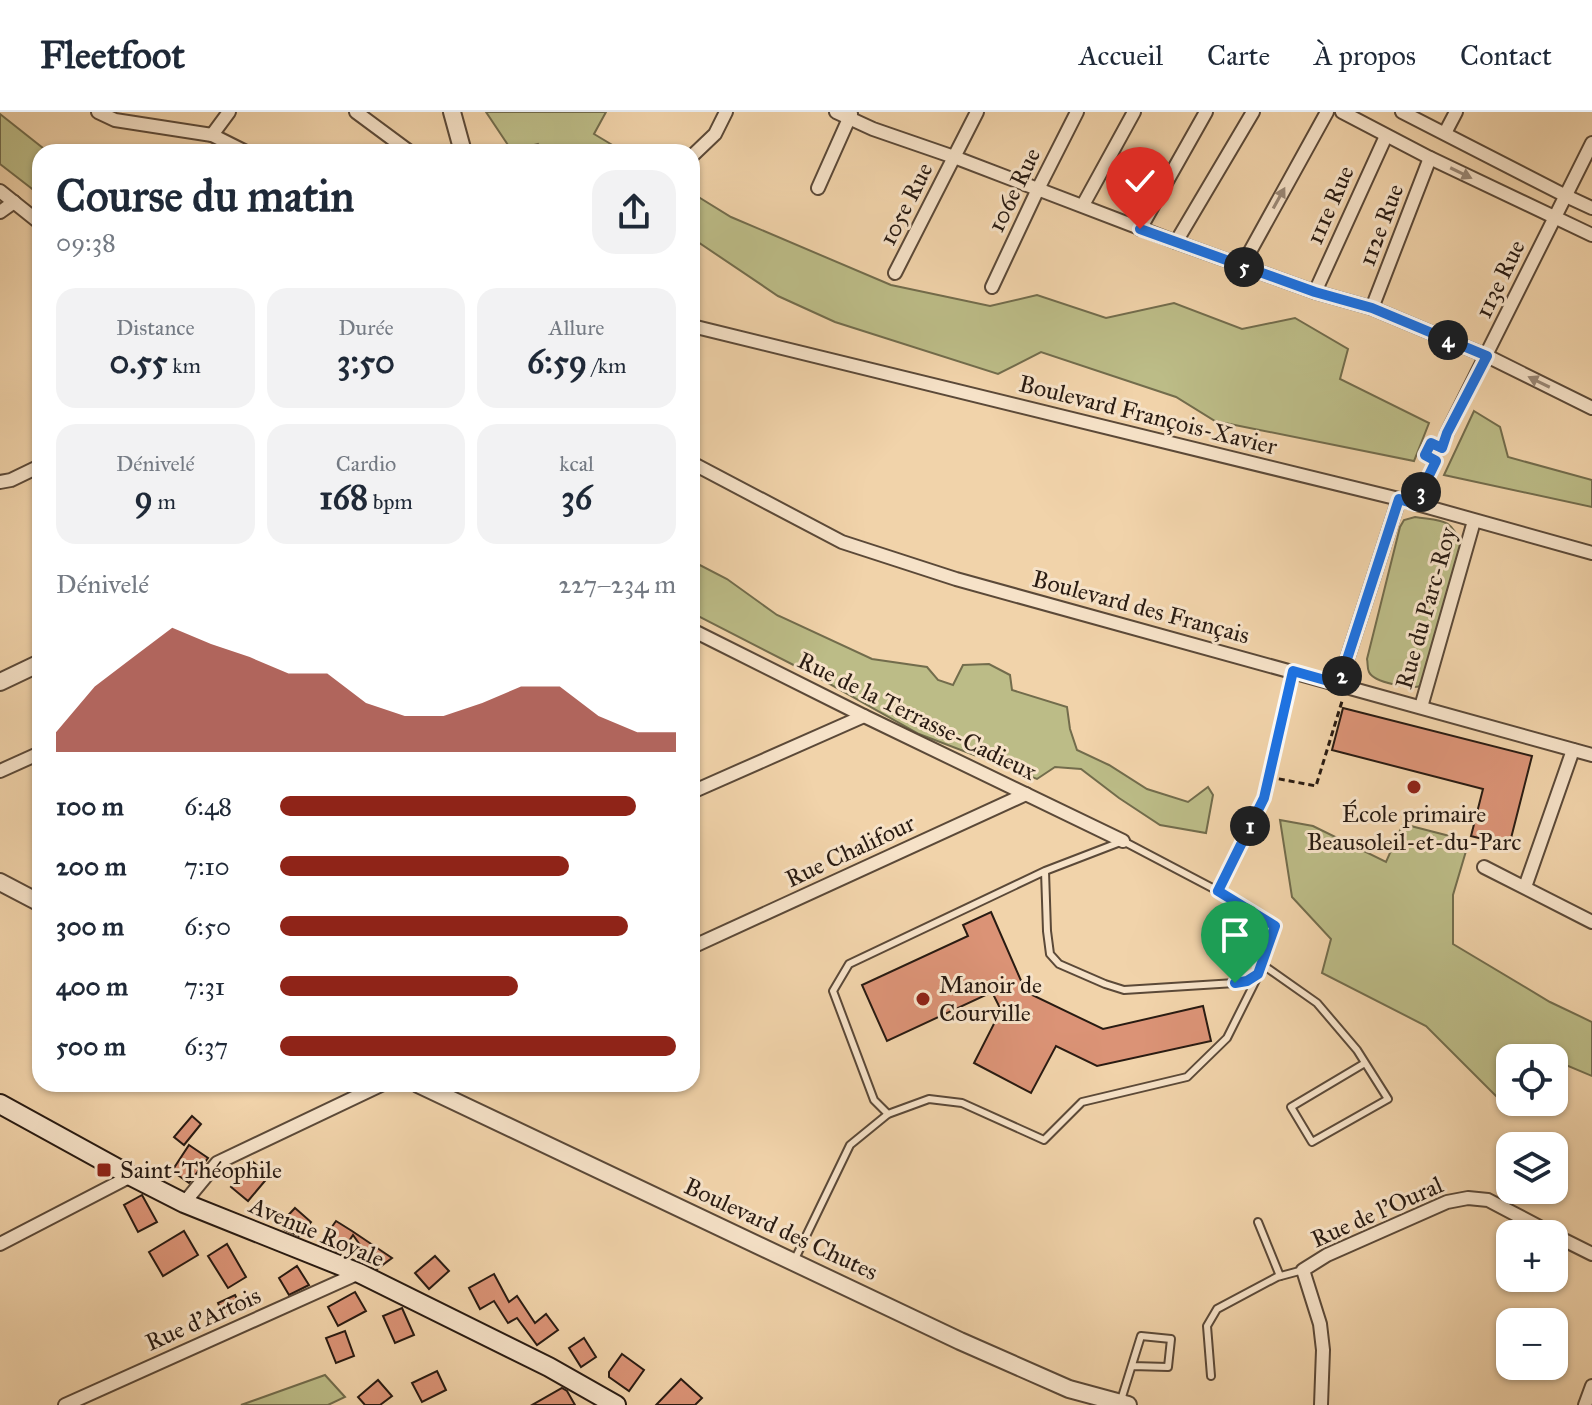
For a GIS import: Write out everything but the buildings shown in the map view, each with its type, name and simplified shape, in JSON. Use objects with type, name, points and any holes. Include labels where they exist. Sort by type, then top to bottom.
[{"type":"main road","name":"Avenue Royale","points":[[0,1104],[184,1203],[359,1273],[549,1367],[616,1405]]},
{"type":"street","points":[[98,112],[212,135],[230,144]]},
{"type":"street","points":[[212,135],[229,112]]},
{"type":"street","points":[[356,112],[399,144]]},
{"type":"street","points":[[452,112],[461,144]]},
{"type":"street","points":[[700,148],[715,134],[726,112]]},
{"type":"street","points":[[836,112],[850,115],[873,129],[1083,205],[1140,229],[1315,292],[1372,308],[1487,356],[1592,406]]},
{"type":"street","name":"105e Rue","points":[[895,273],[977,112]]},
{"type":"street","name":"106e Rue","points":[[992,287],[1077,112]]},
{"type":"street","points":[[1083,205],[1134,112]]},
{"type":"street","points":[[1140,229],[1206,112]]},
{"type":"street","points":[[1176,242],[1253,112]]},
{"type":"street","points":[[1242,266],[1327,112]]},
{"type":"street","points":[[1342,112],[1430,158],[1592,235]]},
{"type":"street","points":[[1402,112],[1592,208]]},
{"type":"street","points":[[1445,133],[1456,112]]},
{"type":"street","points":[[818,188],[850,115]]},
{"type":"street","name":"111e Rue","points":[[1315,292],[1386,136]]},
{"type":"street","name":"113e Rue","points":[[1447,433],[1592,143]]},
{"type":"street","name":"112e Rue","points":[[1372,308],[1430,158]]},
{"type":"street","points":[[0,191],[32,217]]},
{"type":"street","points":[[0,212],[14,202]]},
{"type":"street","name":"Boulevard François-Xavier","points":[[700,328],[1399,499],[1592,553]]},
{"type":"street","name":"Boulevard des Français","points":[[700,467],[842,542],[956,579],[1592,755]]},
{"type":"street","points":[[0,482],[32,470]]},
{"type":"street","points":[[1343,685],[1399,499]]},
{"type":"street","name":"Rue du Parc-Roy","points":[[1421,707],[1474,521]]},
{"type":"street","name":"Rue de la Terrasse-Cadieux","points":[[700,634],[1123,841]]},
{"type":"street","points":[[0,682],[32,667]]},
{"type":"street","points":[[700,788],[864,716]]},
{"type":"street","points":[[1525,887],[1573,750]]},
{"type":"street","points":[[0,771],[32,757]]},
{"type":"street","name":"Rue Chalifour","points":[[700,943],[1026,794]]},
{"type":"street","points":[[1484,867],[1592,922]]},
{"type":"street","points":[[0,882],[32,899]]},
{"type":"street","points":[[184,1203],[217,1163],[366,1092]]},
{"type":"street","name":"Boulevard des Chutes","points":[[435,1092],[960,1341],[1069,1389],[1124,1404]]},
{"type":"street","points":[[1,1245],[131,1176]]},
{"type":"street","name":"Rue de l'Oural","points":[[1321,1405],[1323,1350],[1320,1324],[1303,1270],[1327,1255],[1447,1202],[1468,1198],[1488,1200],[1526,1220]]},
{"type":"street","name":"Rue de l'Oural","points":[[1568,1242],[1592,1254]]},
{"type":"street","name":"Rue d'Artois","points":[[65,1405],[359,1273]]},
{"type":"street","points":[[1585,1405],[1592,1386]]},
{"type":"lane","points":[[794,1261],[850,1145],[888,1114],[929,1099],[962,1103],[1044,1140],[1082,1102],[1187,1077],[1227,1038],[1263,965],[1275,926],[1218,891],[1123,841],[1045,871],[849,964],[833,991],[874,1100],[888,1114]]},
{"type":"lane","points":[[1045,871],[1050,954],[1059,964],[1124,990],[1235,983],[1247,981],[1258,974]]},
{"type":"lane","points":[[1263,965],[1317,1003],[1357,1050],[1388,1099],[1312,1142],[1291,1107],[1365,1063]]},
{"type":"lane","points":[[1258,1222],[1280,1276]]},
{"type":"lane","points":[[1211,1376],[1207,1326],[1217,1309],[1280,1276],[1303,1270]]},
{"type":"lane","points":[[1124,1404],[1132,1366],[1141,1336],[1171,1339],[1168,1367],[1132,1366]]},
{"type":"path","points":[[1415,504],[1436,461],[1425,455],[1431,443],[1442,448],[1447,433]]},
{"type":"path","points":[[1218,891],[1264,798],[1293,671]]},
{"type":"path","points":[[1269,777],[1316,786],[1343,685]]},
{"type":"green space","points":[[486,112],[606,112],[594,134],[611,144],[507,144]]},
{"type":"green space","points":[[0,114],[38,144],[32,144],[32,189],[0,164]]},
{"type":"green space","points":[[700,198],[731,217],[891,285],[990,306],[1037,295],[1106,318],[1174,303],[1242,329],[1295,318],[1348,349],[1340,379],[1429,423],[1414,461],[1215,421],[1176,397],[1041,352],[998,374],[835,322],[778,296],[700,243]]},
{"type":"green space","points":[[1474,411],[1500,427],[1508,457],[1592,480],[1592,507],[1444,475]]},
{"type":"green space","points":[[1415,517],[1449,525],[1461,545],[1428,670],[1421,686],[1409,687],[1372,676],[1367,659],[1400,527],[1404,520]]},
{"type":"green space","points":[[700,565],[727,579],[777,615],[872,659],[927,667],[938,680],[953,685],[963,665],[989,664],[1010,675],[1012,690],[1067,707],[1077,750],[1109,765],[1147,789],[1188,802],[1208,787],[1213,795],[1206,833],[1160,825],[1081,769],[1055,767],[1037,779],[919,734],[700,617]]},
{"type":"green space","points":[[1280,820],[1313,826],[1386,862],[1403,824],[1469,841],[1453,895],[1453,944],[1550,1002],[1592,1022],[1592,1076],[1568,1066],[1568,1044],[1496,1044],[1496,1096],[1426,1026],[1322,973],[1331,939],[1292,897]]},
{"type":"green space","points":[[325,1375],[345,1397],[328,1405],[241,1405]]},
{"type":"place","name":"École primaire Beausoleil-et-du-Parc","points":[[1414,787]]},
{"type":"place","name":"Manoir de Courville","points":[[923,999]]},
{"type":"place","name":"Saint-Théophile","points":[[104,1170]]},
{"type":"route","points":[[1140,229],[1315,292],[1372,308],[1487,356],[1442,448],[1431,443],[1425,455],[1436,461],[1415,504],[1399,499],[1339,684],[1293,671],[1264,798],[1218,891],[1275,926],[1258,974],[1247,981],[1235,983]]}]
